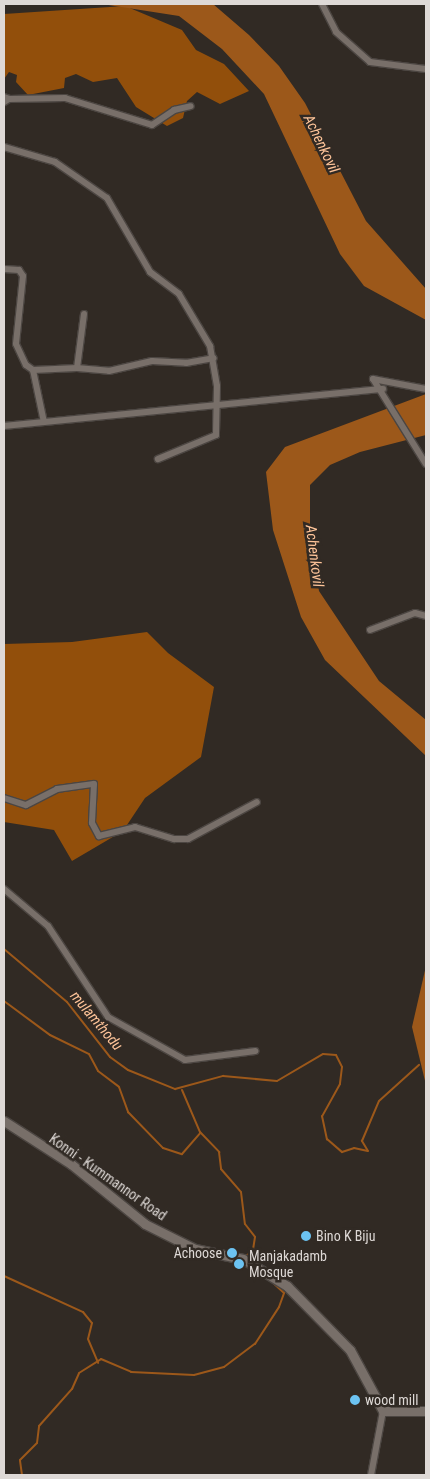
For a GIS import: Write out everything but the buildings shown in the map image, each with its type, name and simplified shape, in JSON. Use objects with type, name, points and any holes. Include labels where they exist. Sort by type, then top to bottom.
[{"type":"main road","name":"Konni - Kummannor Road","points":[[4,1122],[71,1164],[146,1224],[195,1249],[243,1260],[287,1286],[350,1350],[383,1411]]},
{"type":"main road","points":[[383,1411],[426,1411]]},
{"type":"street","points":[[322,4],[336,32],[370,62],[426,69]]},
{"type":"street","points":[[5,99],[65,98],[152,124],[174,110],[191,106]]},
{"type":"street","points":[[4,147],[55,162],[107,198],[150,272],[190,308],[214,358],[217,404],[214,439],[158,458]]},
{"type":"street","points":[[4,269],[18,270],[22,276],[16,344],[33,370],[44,422]]},
{"type":"street","points":[[77,368],[84,314]]},
{"type":"street","points":[[33,370],[77,368],[109,371],[152,361],[186,363],[214,358]]},
{"type":"street","points":[[426,390],[373,379],[383,389],[416,453],[426,464]]},
{"type":"street","points":[[4,426],[383,389]]},
{"type":"street","points":[[370,630],[415,613],[426,616]]},
{"type":"street","points":[[4,798],[26,805],[57,789],[94,784],[92,823],[99,836],[134,828],[174,839],[188,839],[257,802]]},
{"type":"street","points":[[4,889],[48,926],[108,1017],[185,1060],[256,1051]]},
{"type":"street","points":[[371,1475],[383,1411]]},
{"type":"shaded area","points":[[125,6],[182,30],[196,50],[224,64],[249,91],[220,104],[197,92],[187,101],[183,118],[167,126],[136,107],[117,78],[93,82],[76,74],[65,78],[64,88],[28,95],[16,82],[17,75],[9,72],[4,79],[4,14]]},
{"type":"shaded area","points":[[147,632],[168,653],[214,687],[201,757],[145,798],[123,831],[72,861],[54,830],[4,822],[4,644],[72,642]]},
{"type":"water","name":"Achenkovil","points":[[102,4],[213,4],[249,35],[279,66],[305,103],[366,221],[426,289],[426,320],[364,286],[340,254],[264,94],[222,49],[179,16]]},
{"type":"water","points":[[426,394],[426,435],[360,452],[330,465],[310,485],[310,535],[319,591],[379,681],[426,720],[426,756],[325,660],[301,617],[273,530],[266,472],[285,447]]},
{"type":"water","points":[[426,966],[426,1085],[412,1027]]},
{"type":"waterway","name":"mulamthodu","points":[[4,949],[67,1002],[110,1057],[128,1070],[175,1089],[223,1076],[277,1081],[323,1054],[336,1055],[342,1067],[340,1084],[322,1116],[327,1139],[342,1152],[354,1148],[368,1151]]},
{"type":"waterway","points":[[4,1001],[50,1035],[89,1054],[98,1071],[119,1087],[128,1112],[163,1148],[182,1154],[200,1133]]},
{"type":"waterway","name":"mulamthodu","points":[[368,1151],[362,1141],[379,1101],[419,1065]]},
{"type":"waterway","points":[[182,1090],[200,1132],[219,1152],[221,1169],[241,1192],[245,1224],[255,1237],[253,1250],[245,1257]]},
{"type":"waterway","points":[[4,1276],[83,1312],[92,1323],[88,1339],[98,1363]]},
{"type":"waterway","points":[[22,1475],[20,1460],[37,1443],[39,1426],[72,1389],[79,1373],[101,1359],[131,1372],[194,1375],[224,1367],[255,1344],[279,1307],[284,1293],[269,1279]]},
{"type":"place","name":"Bino K Biju","points":[[306,1236]]},
{"type":"place","name":"Achoose","points":[[232,1253]]},
{"type":"place","name":"Manjakadamb Mosque","points":[[239,1264]]},
{"type":"place","name":"wood mill","points":[[355,1400]]}]
